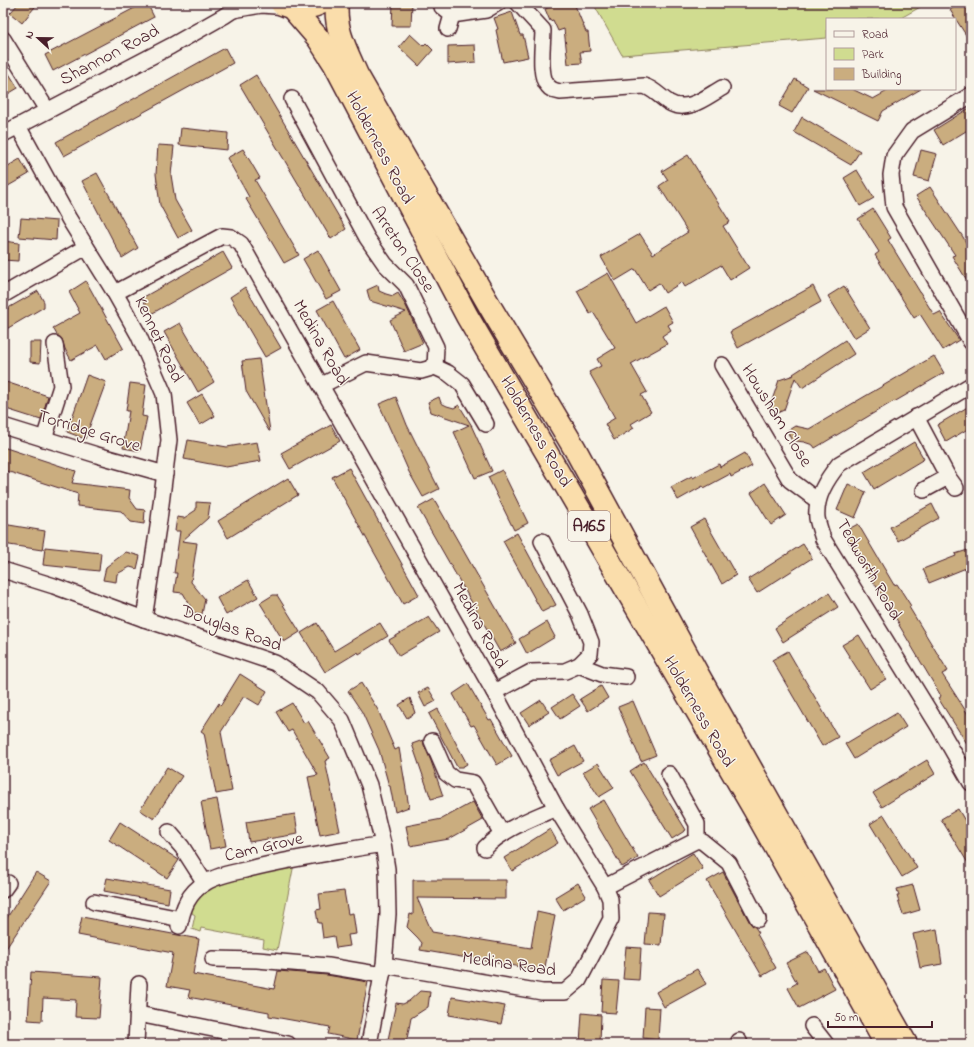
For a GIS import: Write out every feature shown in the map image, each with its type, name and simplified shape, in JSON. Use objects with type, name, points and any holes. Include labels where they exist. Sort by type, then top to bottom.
[{"type":"highway","points":[[286,6],[309,8],[321,3]]},
{"type":"highway","name":"Holderness Road","points":[[337,3],[337,20],[342,41],[358,75],[492,310],[575,450],[697,673],[843,950],[864,987],[906,1044]]},
{"type":"highway","name":"Holderness Road","points":[[286,6],[318,38],[334,63],[467,316],[754,809],[843,950]]},
{"type":"highway","name":"Holderness Road","points":[[864,987],[886,1044]]},
{"type":"street","points":[[447,17],[486,10],[498,3]]},
{"type":"street","points":[[518,3],[543,30],[542,73],[548,86],[553,90],[560,92],[637,85],[651,88],[674,106],[683,107],[691,106],[722,88]]},
{"type":"street","name":"Shannon Road","points":[[3,134],[171,46],[236,6],[286,6]]},
{"type":"street","points":[[3,39],[47,110]]},
{"type":"street","points":[[971,95],[912,131],[894,156],[891,175],[894,207],[971,342]]},
{"type":"street","name":"Arreton Close","points":[[292,99],[306,114],[367,238],[385,264],[406,285],[436,347],[435,367]]},
{"type":"street","name":"Kennet Road","points":[[18,126],[86,247],[115,293],[138,334],[164,394],[169,440],[144,619]]},
{"type":"street","name":"Medina Road","points":[[115,293],[216,238],[222,236],[231,237],[241,244],[494,692],[556,808],[605,887],[610,899],[611,919],[579,980],[564,992],[542,992],[383,970],[257,960],[212,959]]},
{"type":"street","points":[[3,295],[86,247]]},
{"type":"street","points":[[44,439],[61,386],[55,344]]},
{"type":"street","points":[[322,385],[366,363],[421,371],[435,367],[448,373],[462,384],[486,424]]},
{"type":"street","name":"Howsham Close","points":[[722,365],[790,480],[818,501]]},
{"type":"street","name":"Tedworth Road","points":[[971,385],[839,464],[826,480],[818,501],[817,518],[823,538],[939,727],[971,783]]},
{"type":"street","points":[[916,417],[952,482],[924,490]]},
{"type":"street","name":"Torridge Grove","points":[[3,426],[165,474]]},
{"type":"street","points":[[494,692],[531,672],[564,671],[579,666],[590,654],[591,642],[580,614],[548,546]]},
{"type":"street","name":"Douglas Road","points":[[3,570],[54,586],[144,619],[275,663],[318,692],[342,720],[369,785],[383,844],[387,869],[388,914],[383,970],[369,1044]]},
{"type":"street","points":[[579,666],[602,674],[626,677]]},
{"type":"street","points":[[432,741],[446,773],[455,780],[473,783],[502,834]]},
{"type":"street","points":[[669,774],[697,824],[697,840]]},
{"type":"street","points":[[485,848],[494,839],[502,834],[556,808]]},
{"type":"street","points":[[169,832],[182,847],[205,883]]},
{"type":"street","points":[[605,887],[697,840],[703,842],[729,863],[758,919]]},
{"type":"street","name":"Cam Grove","points":[[94,902],[180,922],[188,898],[205,883],[232,873],[274,862],[383,844]]},
{"type":"street","points":[[136,1044],[138,984]]},
{"type":"street","points":[[138,1014],[288,1044]]},
{"type":"street","points":[[812,1026],[826,1044]]},
{"type":"green space","points":[[593,3],[921,3],[922,6],[901,18],[826,18],[826,38],[622,55]]},
{"type":"green space","points":[[294,864],[277,950],[263,947],[264,940],[201,928],[200,932],[192,929],[195,915],[192,913],[190,904],[210,885]]},
{"type":"building","points":[[19,3],[38,3],[22,23],[10,13]]},
{"type":"building","points":[[144,3],[147,3],[154,17],[53,71],[45,55]]},
{"type":"building","points":[[393,3],[412,3],[411,26],[392,26]]},
{"type":"building","points":[[560,3],[574,3],[586,32],[588,32],[590,51],[580,52],[582,63],[568,64],[564,29],[558,31],[553,20],[550,21],[545,9]]},
{"type":"building","points":[[960,3],[965,3],[971,13],[971,43],[956,18],[950,10]]},
{"type":"building","points":[[512,12],[520,35],[523,35],[528,57],[503,62],[496,30],[498,29],[494,18]]},
{"type":"building","points":[[410,34],[423,46],[426,43],[433,50],[419,66],[399,47]]},
{"type":"building","points":[[475,45],[476,62],[448,64],[448,46]]},
{"type":"building","points":[[225,48],[233,63],[64,156],[56,142]]},
{"type":"building","points":[[3,64],[18,88],[3,97]]},
{"type":"building","points":[[256,75],[346,229],[331,239],[240,85]]},
{"type":"building","points":[[795,79],[808,87],[792,113],[779,106]]},
{"type":"building","points":[[813,89],[854,90],[873,99],[889,90],[919,90],[883,111],[878,121]]},
{"type":"building","points":[[971,107],[971,128],[943,145],[934,130]]},
{"type":"building","points":[[802,117],[860,151],[851,165],[794,132]]},
{"type":"building","points":[[181,128],[228,133],[227,150],[179,145]]},
{"type":"building","points":[[158,145],[174,146],[171,175],[175,200],[192,230],[178,238],[160,205],[156,174]]},
{"type":"building","points":[[243,149],[260,178],[255,180],[299,255],[284,263],[246,199],[249,197],[227,158]]},
{"type":"building","points":[[921,150],[937,154],[929,181],[914,177]]},
{"type":"building","points":[[688,155],[730,222],[723,226],[749,268],[730,280],[721,265],[685,287],[682,282],[665,293],[659,283],[648,290],[635,269],[615,281],[601,257],[640,234],[653,254],[688,232],[659,186],[668,180],[662,171]]},
{"type":"building","points":[[20,159],[29,174],[3,189],[3,169]]},
{"type":"building","points":[[857,170],[874,198],[860,206],[844,178]]},
{"type":"building","points":[[97,173],[138,248],[122,258],[82,181]]},
{"type":"building","points":[[930,187],[963,237],[971,252],[971,287],[952,256],[955,255],[916,196]]},
{"type":"building","points":[[873,209],[891,238],[888,240],[934,315],[940,312],[959,340],[943,350],[920,314],[914,318],[875,255],[879,252],[858,219]]},
{"type":"building","points":[[21,218],[57,221],[56,240],[19,237]]},
{"type":"building","points":[[3,241],[19,243],[18,261],[3,260]]},
{"type":"building","points":[[318,250],[341,291],[326,299],[303,259]]},
{"type":"building","points":[[223,252],[232,268],[151,314],[142,298]]},
{"type":"building","points":[[608,273],[636,323],[664,306],[673,322],[668,325],[671,330],[662,336],[667,344],[631,364],[647,392],[641,395],[651,412],[631,424],[634,428],[614,440],[605,424],[615,418],[589,372],[601,366],[597,359],[615,348],[593,312],[590,314],[577,291]]},
{"type":"building","points":[[86,281],[123,348],[106,359],[98,345],[71,360],[62,339],[57,335],[53,328],[80,313],[69,292]]},
{"type":"building","points":[[378,285],[379,291],[386,294],[393,296],[398,293],[406,306],[423,343],[404,351],[390,320],[406,312],[370,301],[367,290]]},
{"type":"building","points":[[813,286],[821,302],[738,348],[730,332]]},
{"type":"building","points":[[844,286],[870,328],[854,338],[828,296]]},
{"type":"building","points":[[245,287],[281,348],[265,357],[230,297]]},
{"type":"building","points":[[38,291],[44,302],[44,307],[3,331],[3,311]]},
{"type":"building","points":[[333,301],[360,350],[344,359],[317,310]]},
{"type":"building","points":[[180,323],[214,382],[198,392],[164,332]]},
{"type":"building","points":[[845,340],[854,354],[802,388],[795,378],[784,410],[775,414],[770,406],[779,380],[794,375],[793,374]]},
{"type":"building","points":[[30,342],[41,342],[40,363],[30,362]]},
{"type":"building","points":[[934,356],[944,373],[815,448],[813,445],[804,442],[796,441],[793,443],[787,431],[795,426],[809,429]]},
{"type":"building","points":[[259,359],[270,431],[246,391],[242,361]]},
{"type":"building","points":[[87,375],[106,382],[85,439],[67,432]]},
{"type":"building","points":[[3,381],[48,396],[41,420],[3,408]]},
{"type":"building","points":[[130,383],[146,385],[142,416],[147,417],[140,451],[123,448],[129,411],[126,411]]},
{"type":"building","points":[[202,394],[215,416],[200,425],[187,403]]},
{"type":"building","points":[[396,397],[407,425],[439,489],[423,497],[409,472],[379,404]]},
{"type":"building","points":[[439,397],[441,403],[447,406],[454,408],[459,405],[472,426],[471,425],[492,471],[475,478],[454,432],[469,425],[431,412],[428,402]]},
{"type":"building","points":[[971,405],[971,427],[946,442],[937,425]]},
{"type":"building","points":[[331,425],[340,441],[290,469],[281,453]]},
{"type":"building","points":[[188,440],[227,447],[257,442],[261,461],[226,467],[184,459]]},
{"type":"building","points":[[914,442],[924,459],[874,489],[864,472]]},
{"type":"building","points":[[3,447],[76,471],[72,483],[130,490],[129,498],[137,509],[145,510],[144,524],[131,522],[121,511],[77,506],[78,494],[3,470]]},
{"type":"building","points":[[745,453],[752,466],[731,477],[730,474],[704,488],[703,486],[678,500],[671,487],[692,476],[693,478],[719,464],[720,467]]},
{"type":"building","points":[[349,468],[419,595],[403,604],[332,477]]},
{"type":"building","points":[[502,470],[528,523],[514,530],[488,477]]},
{"type":"building","points":[[288,478],[298,495],[228,538],[218,521]]},
{"type":"building","points":[[765,483],[786,515],[771,525],[751,493]]},
{"type":"building","points":[[848,484],[866,492],[855,518],[837,510]]},
{"type":"building","points":[[434,499],[516,643],[500,652],[418,508]]},
{"type":"building","points":[[196,502],[210,503],[208,518],[182,541],[197,543],[191,582],[205,599],[202,614],[189,612],[190,605],[183,593],[174,592],[177,573],[174,573],[180,531],[175,531],[177,517],[184,518],[196,510]]},
{"type":"building","points":[[932,504],[939,518],[898,541],[890,527]]},
{"type":"building","points":[[704,519],[736,575],[722,584],[690,527]]},
{"type":"building","points":[[3,524],[45,531],[42,550],[3,544]]},
{"type":"building","points":[[858,524],[894,585],[897,584],[911,606],[909,607],[948,671],[942,674],[971,719],[971,750],[938,698],[941,696],[900,625],[843,532]]},
{"type":"building","points":[[517,533],[556,605],[542,612],[503,541]]},
{"type":"building","points":[[803,544],[812,558],[757,593],[748,579]]},
{"type":"building","points":[[45,547],[101,553],[99,571],[43,565]]},
{"type":"building","points":[[971,549],[971,566],[929,583],[923,569],[956,556],[955,554]]},
{"type":"building","points":[[126,552],[140,556],[137,569],[130,567],[117,574],[116,582],[103,580],[106,567]]},
{"type":"building","points":[[248,580],[258,597],[226,615],[217,598]]},
{"type":"building","points":[[829,593],[838,607],[783,642],[775,628]]},
{"type":"building","points":[[273,595],[277,595],[300,632],[284,642],[260,603]]},
{"type":"building","points":[[429,617],[439,632],[399,656],[389,640]]},
{"type":"building","points":[[547,622],[555,637],[527,654],[519,639]]},
{"type":"building","points":[[317,623],[334,651],[380,623],[388,636],[359,654],[358,652],[325,672],[301,633]]},
{"type":"building","points":[[859,635],[886,679],[870,689],[842,645]]},
{"type":"building","points":[[788,651],[838,737],[822,746],[772,660]]},
{"type":"building","points":[[240,674],[267,691],[259,705],[244,696],[221,732],[232,791],[216,794],[204,733],[201,731],[219,703],[221,705]]},
{"type":"building","points":[[361,683],[378,710],[395,750],[399,748],[409,807],[395,812],[390,786],[379,750],[362,712],[348,691]]},
{"type":"building","points":[[468,684],[489,720],[491,719],[512,756],[497,765],[474,725],[471,726],[453,694]]},
{"type":"building","points":[[601,686],[608,698],[588,711],[580,699]]},
{"type":"building","points":[[428,688],[436,701],[425,707],[418,693]]},
{"type":"building","points":[[572,694],[580,706],[560,719],[552,707]]},
{"type":"building","points":[[410,698],[415,713],[407,718],[399,705]]},
{"type":"building","points":[[541,700],[549,712],[529,725],[521,713]]},
{"type":"building","points":[[633,701],[656,755],[641,761],[618,707]]},
{"type":"building","points":[[292,703],[304,723],[308,721],[330,758],[325,761],[340,831],[320,835],[308,777],[318,775],[292,730],[288,732],[276,712]]},
{"type":"building","points":[[438,709],[467,764],[462,767],[457,767],[429,714]]},
{"type":"building","points":[[897,713],[906,727],[854,759],[845,744]]},
{"type":"building","points":[[423,740],[443,796],[431,799],[412,744]]},
{"type":"building","points":[[575,746],[583,761],[557,775],[549,760]]},
{"type":"building","points":[[927,760],[935,774],[882,807],[873,793]]},
{"type":"building","points":[[644,762],[686,830],[672,839],[630,771]]},
{"type":"building","points":[[598,763],[614,788],[599,797],[583,772]]},
{"type":"building","points":[[167,767],[182,776],[154,819],[140,810]]},
{"type":"building","points":[[217,799],[226,846],[210,849],[201,802]]},
{"type":"building","points":[[604,800],[638,858],[622,867],[588,809]]},
{"type":"building","points":[[473,802],[483,820],[449,839],[410,846],[406,826],[442,819]]},
{"type":"building","points":[[958,809],[971,831],[971,868],[941,819]]},
{"type":"building","points":[[295,814],[298,834],[249,842],[246,822]]},
{"type":"building","points":[[884,815],[917,868],[902,877],[870,824]]},
{"type":"building","points":[[120,822],[179,860],[167,878],[109,840]]},
{"type":"building","points":[[550,829],[558,843],[512,871],[504,858]]},
{"type":"building","points":[[693,853],[703,869],[659,896],[649,880]]},
{"type":"building","points":[[36,872],[51,881],[3,953],[3,924]]},
{"type":"building","points":[[723,872],[750,923],[759,933],[757,934],[776,968],[762,976],[707,881]]},
{"type":"building","points":[[107,878],[170,889],[168,903],[104,891]]},
{"type":"building","points":[[413,880],[506,880],[506,899],[417,898],[432,932],[531,948],[537,912],[555,916],[544,972],[420,950],[422,943],[407,927],[410,914],[413,915]]},
{"type":"building","points":[[578,883],[586,896],[563,910],[555,897]]},
{"type":"building","points":[[913,885],[920,910],[903,915],[897,896],[899,896],[897,889]]},
{"type":"building","points":[[344,891],[348,914],[353,913],[356,934],[348,935],[350,946],[336,948],[334,936],[323,938],[321,923],[318,923],[316,910],[321,909],[319,894]]},
{"type":"building","points":[[648,912],[664,913],[661,945],[645,944]]},
{"type":"building","points":[[82,917],[199,939],[193,974],[274,989],[278,971],[327,975],[368,982],[357,1040],[328,1034],[330,1027],[269,1016],[269,1012],[188,997],[190,990],[167,986],[173,953],[78,935]]},
{"type":"building","points":[[937,929],[942,964],[920,968],[913,934]]},
{"type":"building","points":[[626,947],[641,948],[639,980],[623,979]]},
{"type":"building","points":[[808,952],[818,971],[824,968],[835,989],[799,1008],[788,988],[797,983],[786,963]]},
{"type":"building","points":[[697,969],[706,984],[664,1007],[656,992]]},
{"type":"building","points":[[31,972],[102,977],[99,1018],[75,1017],[76,1000],[43,998],[42,1021],[28,1020]]},
{"type":"building","points":[[603,980],[619,981],[616,1013],[601,1012]]},
{"type":"building","points":[[420,991],[430,992],[428,1007],[411,1018],[406,1044],[387,1044],[396,1003],[403,1004],[409,1001]]},
{"type":"building","points":[[452,997],[505,1006],[501,1024],[449,1015]]},
{"type":"building","points":[[645,1007],[660,1008],[658,1040],[643,1038]]},
{"type":"building","points":[[582,1013],[601,1015],[600,1044],[580,1044]]}]
